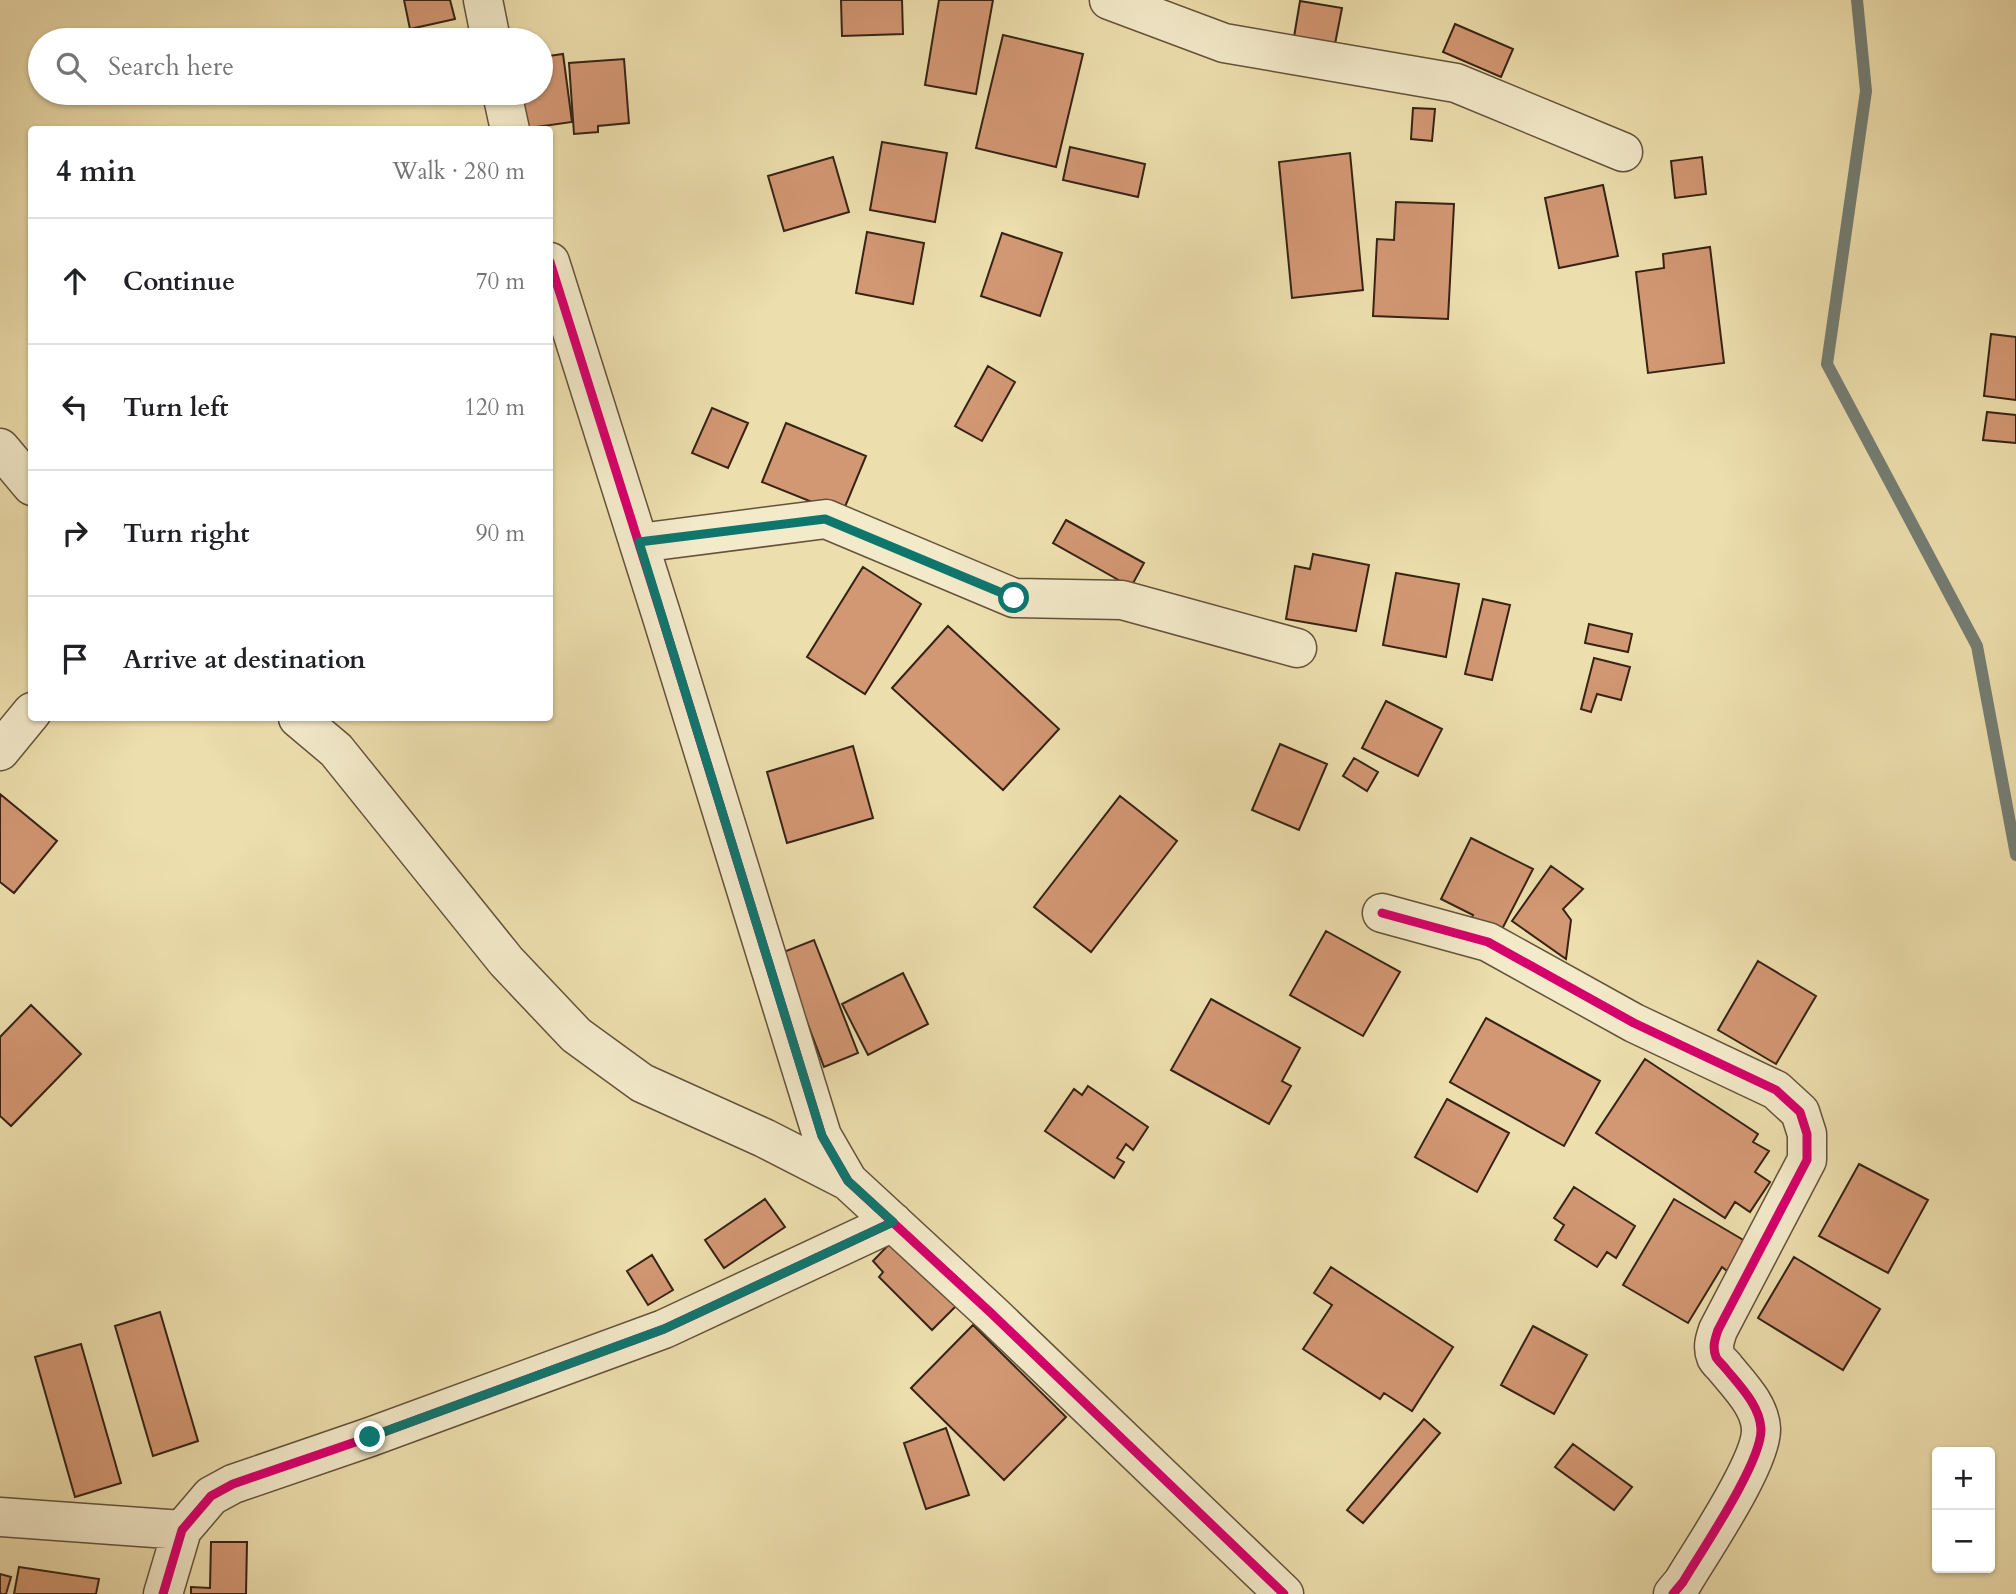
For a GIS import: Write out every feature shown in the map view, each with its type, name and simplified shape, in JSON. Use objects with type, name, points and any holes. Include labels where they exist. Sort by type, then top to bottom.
[{"type":"street","points":[[1109,0],[1224,43],[1456,83],[1623,152]]},
{"type":"street","points":[[491,1],[491,28]]},
{"type":"street","points":[[505,105],[509,126]]},
{"type":"street","points":[[553,271],[822,1136],[848,1181]]},
{"type":"street","points":[[0,448],[28,481]]},
{"type":"street","points":[[639,542],[825,519],[1014,598],[1122,600],[1297,648]]},
{"type":"street","points":[[0,751],[28,717]]},
{"type":"street","points":[[302,721],[337,750],[506,961],[576,1035],[642,1083],[764,1138],[848,1181],[1284,1594]]},
{"type":"street","points":[[1382,913],[1488,942],[1634,1023],[1776,1090],[1800,1112],[1807,1134],[1807,1160],[1713,1343],[1716,1357],[1758,1413],[1760,1442],[1742,1483],[1683,1582],[1673,1594]]},
{"type":"street","points":[[163,1594],[182,1530],[211,1496],[233,1484],[370,1437],[664,1329],[893,1222]]},
{"type":"street","points":[[0,1517],[182,1530]]},
{"type":"building","points":[[404,0],[450,0],[455,19],[410,28]]},
{"type":"building","points":[[841,0],[902,0],[903,34],[842,36]]},
{"type":"building","points":[[939,0],[993,0],[976,94],[925,85]]},
{"type":"building","points":[[1300,1],[1342,8],[1335,44],[1294,37]]},
{"type":"building","points":[[1455,24],[1513,49],[1501,77],[1443,52]]},
{"type":"building","points":[[1003,35],[1083,54],[1056,167],[976,148]]},
{"type":"building","points":[[563,54],[572,122],[522,126],[519,105],[553,105],[553,55]]},
{"type":"building","points":[[624,59],[629,123],[598,126],[598,132],[574,134],[569,63]]},
{"type":"building","points":[[1413,108],[1435,109],[1432,141],[1411,139]]},
{"type":"building","points":[[882,142],[947,153],[935,222],[870,210]]},
{"type":"building","points":[[1070,147],[1145,164],[1138,197],[1063,180]]},
{"type":"building","points":[[1350,153],[1363,290],[1292,298],[1279,162]]},
{"type":"building","points":[[833,157],[849,212],[784,231],[768,176]]},
{"type":"building","points":[[1702,157],[1706,194],[1675,198],[1671,161]]},
{"type":"building","points":[[1603,185],[1618,256],[1559,268],[1545,198]]},
{"type":"building","points":[[1396,202],[1454,204],[1448,319],[1373,316],[1377,239],[1394,240]]},
{"type":"building","points":[[867,232],[924,243],[913,304],[856,293]]},
{"type":"building","points":[[1002,233],[1062,253],[1040,316],[981,296]]},
{"type":"building","points":[[1710,247],[1724,363],[1648,373],[1636,272],[1664,268],[1663,254]]},
{"type":"building","points":[[1991,334],[2016,337],[2016,400],[1984,396]]},
{"type":"building","points":[[988,366],[1015,382],[982,441],[955,426]]},
{"type":"building","points":[[712,408],[748,423],[728,468],[692,453]]},
{"type":"building","points":[[1987,412],[2016,415],[2016,443],[1983,440]]},
{"type":"building","points":[[786,423],[866,456],[842,514],[762,482]]},
{"type":"building","points":[[1066,520],[1144,563],[1131,587],[1053,543]]},
{"type":"building","points":[[1313,554],[1369,565],[1356,631],[1286,619],[1295,566],[1310,569]]},
{"type":"building","points":[[863,567],[921,604],[865,694],[807,657]]},
{"type":"building","points":[[1396,573],[1459,584],[1446,657],[1383,645]]},
{"type":"building","points":[[1483,599],[1510,605],[1492,680],[1465,674]]},
{"type":"building","points":[[1589,624],[1632,634],[1628,652],[1585,643]]},
{"type":"building","points":[[948,626],[1059,729],[1003,790],[892,688]]},
{"type":"building","points":[[1594,658],[1630,667],[1621,700],[1597,694],[1591,712],[1581,709]]},
{"type":"building","points":[[1386,701],[1442,729],[1418,776],[1362,748]]},
{"type":"building","points":[[1280,744],[1327,764],[1299,830],[1252,810]]},
{"type":"building","points":[[853,746],[873,818],[787,843],[767,772]]},
{"type":"building","points":[[1354,758],[1378,772],[1367,791],[1343,776]]},
{"type":"building","points":[[0,794],[57,841],[14,893],[0,882]]},
{"type":"building","points":[[1120,796],[1177,841],[1091,952],[1034,907]]},
{"type":"building","points":[[1471,838],[1533,869],[1499,935],[1470,921],[1473,915],[1441,899]]},
{"type":"building","points":[[1551,866],[1583,889],[1563,909],[1571,920],[1566,959],[1512,921]]},
{"type":"building","points":[[1326,931],[1400,972],[1363,1036],[1290,995]]},
{"type":"building","points":[[814,940],[858,1053],[824,1067],[781,953]]},
{"type":"building","points":[[1758,961],[1816,996],[1776,1064],[1718,1030]]},
{"type":"building","points":[[903,973],[928,1024],[868,1055],[842,1004]]},
{"type":"building","points":[[1211,999],[1300,1048],[1282,1081],[1291,1086],[1269,1124],[1171,1070]]},
{"type":"building","points":[[31,1005],[81,1054],[11,1126],[0,1116],[0,1037]]},
{"type":"building","points":[[1486,1018],[1600,1081],[1564,1146],[1450,1082]]},
{"type":"building","points":[[1645,1059],[1758,1134],[1753,1142],[1769,1151],[1755,1172],[1770,1182],[1750,1212],[1735,1202],[1725,1218],[1596,1133]]},
{"type":"building","points":[[1088,1086],[1148,1127],[1133,1150],[1126,1144],[1117,1158],[1124,1162],[1114,1178],[1045,1131],[1074,1089],[1082,1095]]},
{"type":"building","points":[[1447,1099],[1509,1133],[1477,1192],[1415,1157]]},
{"type":"building","points":[[1859,1164],[1928,1200],[1888,1273],[1819,1236]]},
{"type":"building","points":[[1574,1187],[1635,1226],[1616,1258],[1607,1252],[1597,1267],[1555,1240],[1564,1225],[1554,1218]]},
{"type":"building","points":[[765,1199],[785,1227],[724,1268],[705,1240]]},
{"type":"building","points":[[1674,1199],[1745,1241],[1727,1271],[1722,1267],[1688,1323],[1623,1285]]},
{"type":"building","points":[[897,1236],[961,1301],[932,1330],[879,1277],[883,1272],[873,1261]]},
{"type":"building","points":[[652,1255],[673,1290],[648,1305],[627,1271]]},
{"type":"building","points":[[1794,1257],[1880,1309],[1843,1370],[1758,1318]]},
{"type":"building","points":[[1331,1267],[1453,1347],[1412,1411],[1384,1393],[1380,1399],[1303,1349],[1332,1305],[1314,1293]]},
{"type":"building","points":[[160,1312],[198,1441],[153,1456],[115,1326]]},
{"type":"building","points":[[973,1325],[1066,1417],[1004,1480],[911,1388]]},
{"type":"building","points":[[1533,1326],[1587,1355],[1554,1414],[1501,1385]]},
{"type":"building","points":[[81,1344],[121,1483],[75,1497],[35,1357]]},
{"type":"building","points":[[1424,1419],[1440,1433],[1363,1523],[1347,1510]]},
{"type":"building","points":[[946,1428],[969,1495],[926,1509],[904,1443]]},
{"type":"building","points":[[1573,1444],[1632,1487],[1614,1510],[1555,1467]]},
{"type":"building","points":[[211,1542],[247,1542],[246,1594],[191,1594],[191,1587],[210,1588]]},
{"type":"building","points":[[19,1567],[99,1579],[96,1594],[14,1594]]},
{"type":"building","points":[[0,1574],[11,1577],[6,1594],[0,1594]]},
{"type":"waterway","points":[[1857,0],[1866,91],[1827,364],[1977,646],[2016,855]]},
{"type":"cycle path","points":[[553,272],[822,1136],[848,1181],[991,1313],[1284,1594]]},
{"type":"cycle path","points":[[1382,913],[1488,942],[1634,1023],[1776,1090],[1800,1112],[1807,1134],[1807,1160],[1718,1330],[1714,1343],[1717,1358],[1743,1389],[1757,1412],[1761,1429],[1759,1444],[1730,1506],[1673,1594]]},
{"type":"cycle path","points":[[163,1594],[182,1530],[211,1496],[233,1484],[370,1437],[664,1329],[893,1222]]},
{"type":"route","points":[[370,1437],[664,1329],[893,1222],[848,1181],[822,1136],[639,542],[825,519],[1014,598]]}]
